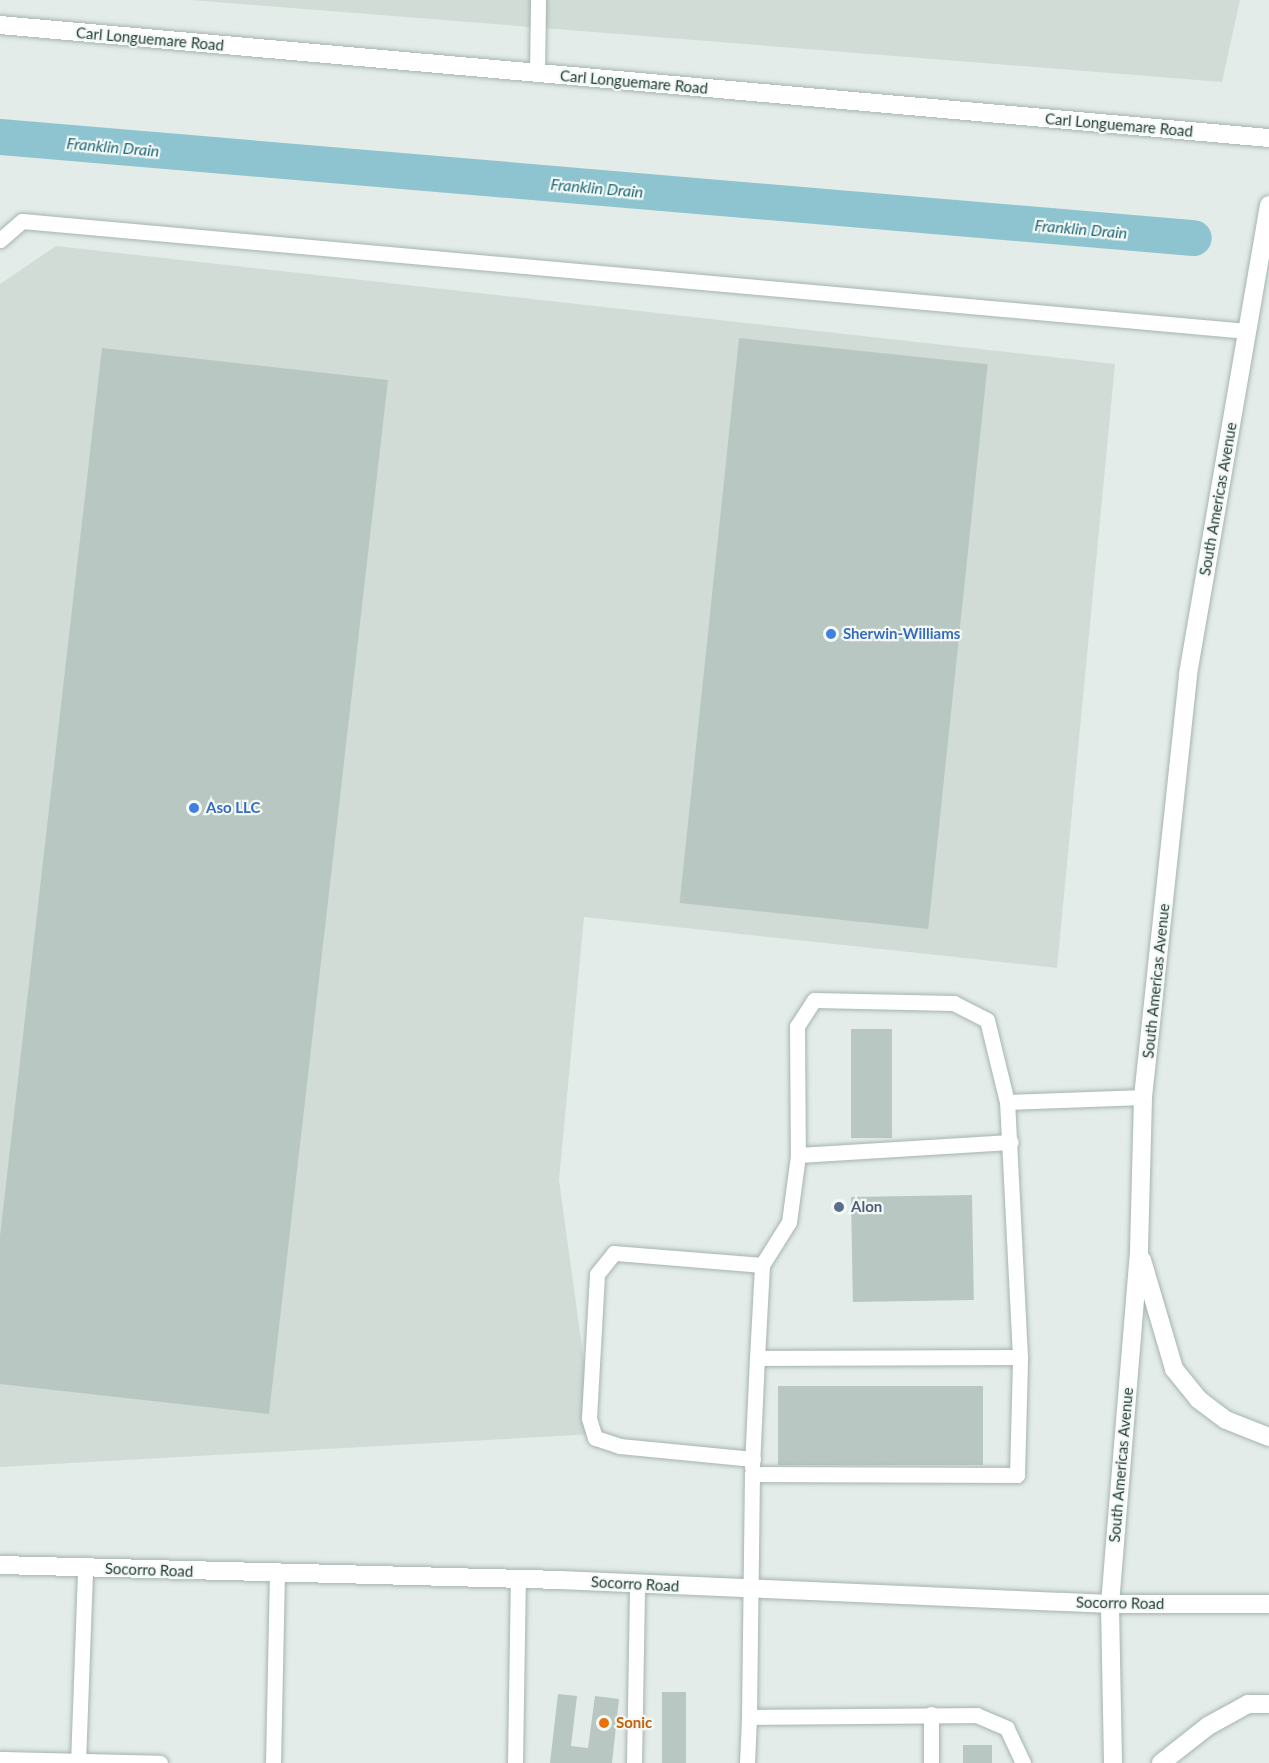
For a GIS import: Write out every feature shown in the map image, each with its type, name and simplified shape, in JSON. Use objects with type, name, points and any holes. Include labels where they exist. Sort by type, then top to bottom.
[{"type":"main road","name":"Carl Longuemare Road","points":[[0,25],[1269,138]]},
{"type":"main road","name":"South Americas Avenue","points":[[1113,1763],[1110,1604],[1139,1250],[1143,1097],[1188,674],[1269,205]]},
{"type":"main road","points":[[1139,1250],[1174,1369],[1198,1399],[1226,1420],[1269,1437]]},
{"type":"main road","name":"Socorro Road","points":[[0,1565],[518,1579],[1110,1604],[1269,1604]]},
{"type":"main road","points":[[1161,1763],[1218,1721],[1248,1704],[1269,1704]]},
{"type":"lane","points":[[537,74],[538,0]]},
{"type":"lane","points":[[0,240],[22,221],[1247,330]]},
{"type":"lane","points":[[747,1763],[752,1589],[752,1467],[762,1265],[789,1222],[798,1155],[797,1026],[814,1000],[954,1003],[987,1020],[1007,1102],[1011,1142],[1020,1357],[1017,1475],[752,1467],[595,1438],[590,1406],[597,1274],[614,1253],[762,1265]]},
{"type":"lane","points":[[1007,1102],[1143,1097]]},
{"type":"lane","points":[[798,1155],[1011,1142]]},
{"type":"lane","points":[[757,1358],[1020,1357]]},
{"type":"lane","points":[[79,1762],[85,1568]]},
{"type":"lane","points":[[273,1763],[277,1574]]},
{"type":"lane","points":[[515,1763],[518,1579]]},
{"type":"lane","points":[[634,1763],[637,1584]]},
{"type":"lane","points":[[931,1714],[931,1763]]},
{"type":"lane","points":[[749,1717],[977,1715],[1007,1728],[1023,1763]]},
{"type":"lane","points":[[0,1759],[160,1763]]},
{"type":"shaded area","points":[[191,0],[1240,0],[1222,82]]},
{"type":"shaded area","points":[[56,246],[1115,364],[1057,968],[584,917],[559,1180],[594,1434],[0,1467],[0,284]]},
{"type":"building","name":"Sherwin-Williams","points":[[739,338],[988,364],[928,929],[680,903]]},
{"type":"building","name":"Aso LLC","points":[[102,348],[388,380],[269,1414],[0,1384],[0,1236]]},
{"type":"building","points":[[851,1029],[892,1029],[892,1138],[851,1138]]},
{"type":"building","points":[[972,1195],[974,1300],[853,1302],[851,1197]]},
{"type":"building","points":[[778,1386],[983,1386],[983,1465],[778,1465]]},
{"type":"building","points":[[662,1692],[686,1692],[686,1763],[662,1763]]},
{"type":"building","name":"Sonic","points":[[558,1694],[577,1696],[571,1746],[588,1748],[595,1696],[619,1699],[612,1763],[550,1763]]},
{"type":"building","points":[[963,1745],[992,1745],[992,1763],[963,1763]]},
{"type":"waterway","name":"Franklin Drain","points":[[0,137],[1194,238]]},
{"type":"place","name":"Sherwin-Williams","points":[[831,634]]},
{"type":"place","name":"Aso LLC","points":[[194,808]]},
{"type":"place","name":"Alon","points":[[839,1207]]},
{"type":"place","name":"Sonic","points":[[604,1723]]}]
